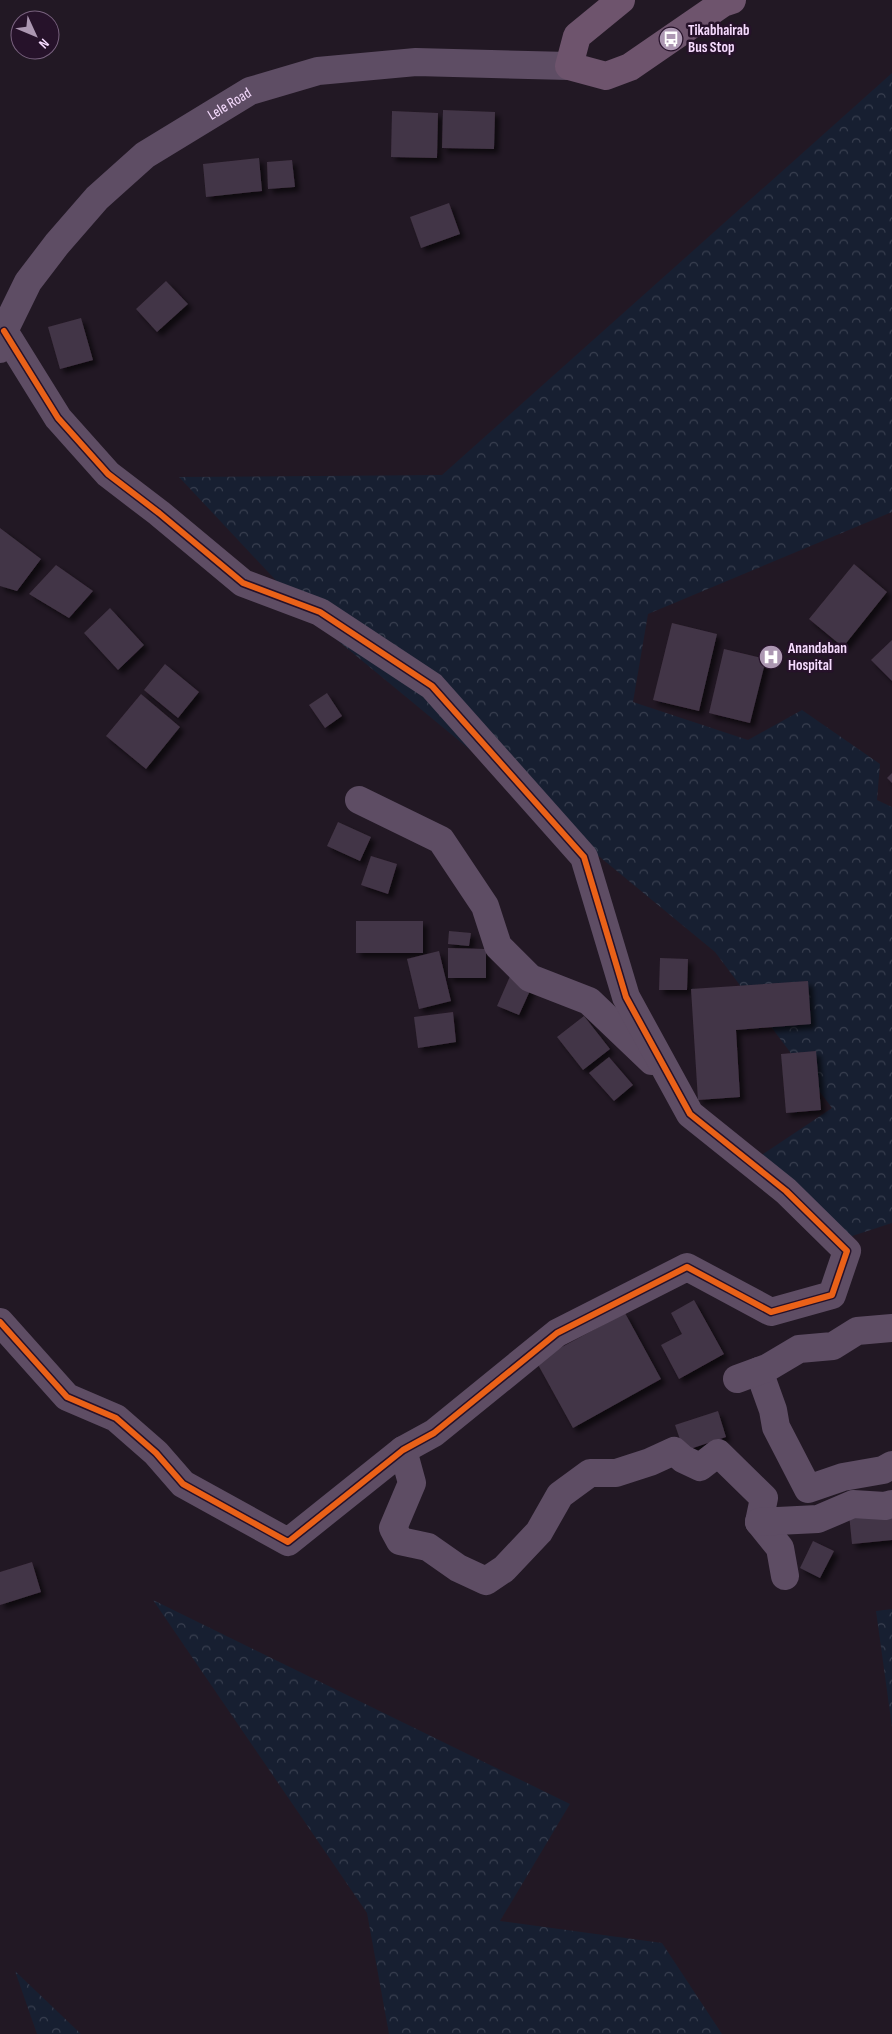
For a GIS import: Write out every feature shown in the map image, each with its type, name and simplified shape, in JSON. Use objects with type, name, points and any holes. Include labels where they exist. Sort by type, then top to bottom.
[{"type":"main road","points":[[621,0],[577,36],[569,66],[606,76],[630,66],[724,3],[732,0]]},
{"type":"street","name":"Lele Road","points":[[2,340],[28,282],[57,244],[97,198],[145,155],[250,91],[318,72],[416,62],[569,66]]},
{"type":"street","points":[[0,1322],[67,1397],[116,1418],[156,1452],[183,1484],[288,1542],[403,1450],[434,1433],[557,1333],[687,1267],[771,1312],[832,1296],[848,1251],[786,1191],[690,1114],[626,997],[584,857],[432,686],[320,612],[243,582],[172,523],[108,474],[58,418],[2,340]]},
{"type":"street","points":[[359,800],[440,840],[485,906],[498,946],[530,978],[589,1001],[670,1077]]},
{"type":"street","points":[[892,1328],[857,1331],[833,1346],[799,1349],[748,1376],[773,1410],[776,1427],[808,1489],[843,1476],[883,1470],[892,1465]]},
{"type":"street","points":[[403,1450],[412,1483],[393,1528],[400,1541],[428,1547],[458,1568],[486,1581],[504,1569],[539,1532],[560,1495],[590,1473],[616,1473],[650,1462],[674,1450],[683,1459],[700,1467],[718,1453],[764,1498],[758,1522]]},
{"type":"street","points":[[758,1522],[818,1519],[853,1504],[885,1506],[892,1504]]},
{"type":"street","points":[[758,1522],[780,1548],[785,1576]]},
{"type":"green space","points":[[892,73],[892,512],[648,614],[633,702],[748,740],[802,710],[880,764],[877,800],[892,807],[892,1223],[849,1237],[754,1160],[832,1108],[715,952],[314,621],[179,477],[442,475]]},
{"type":"green space","points":[[153,1600],[570,1804],[500,1921],[662,1943],[722,2034],[389,2034],[367,1913]]},
{"type":"green space","points":[[892,1609],[892,1727],[876,1611]]},
{"type":"green space","points":[[15,1971],[81,2034],[37,2034]]},
{"type":"building","points":[[443,110],[495,112],[494,149],[442,148]]},
{"type":"building","points":[[392,111],[438,113],[437,158],[391,157]]},
{"type":"building","points":[[259,158],[262,191],[206,197],[203,164]]},
{"type":"building","points":[[292,160],[295,187],[268,189],[267,162]]},
{"type":"building","points":[[449,203],[460,234],[421,248],[410,217]]},
{"type":"building","points":[[166,281],[188,304],[157,332],[136,309]]},
{"type":"building","points":[[81,318],[93,360],[60,369],[48,327]]},
{"type":"building","points":[[0,528],[41,559],[17,591],[0,586]]},
{"type":"building","points":[[854,564],[887,592],[843,647],[809,619]]},
{"type":"building","points":[[56,565],[93,591],[69,618],[29,594]]},
{"type":"building","points":[[110,608],[144,645],[118,670],[84,633]]},
{"type":"building","points":[[672,623],[717,634],[699,711],[653,700]]},
{"type":"building","points":[[892,640],[892,681],[871,660]]},
{"type":"building","points":[[724,649],[766,659],[750,723],[709,713]]},
{"type":"building","points":[[165,664],[199,692],[178,718],[144,690]]},
{"type":"building","points":[[327,693],[342,716],[325,728],[309,705]]},
{"type":"building","points":[[141,694],[180,727],[146,769],[106,736]]},
{"type":"building","points":[[892,773],[892,783],[887,778]]},
{"type":"building","points":[[338,822],[371,837],[360,861],[327,846]]},
{"type":"building","points":[[371,856],[397,864],[388,894],[361,885]]},
{"type":"building","points":[[356,921],[423,921],[423,953],[356,953]]},
{"type":"building","points":[[449,931],[471,933],[469,946],[448,944]]},
{"type":"building","points":[[448,948],[486,949],[486,978],[448,978]]},
{"type":"building","points":[[439,951],[451,1001],[419,1009],[407,959]]},
{"type":"building","points":[[660,958],[688,959],[687,990],[659,990]]},
{"type":"building","points":[[511,974],[533,984],[519,1015],[497,1006]]},
{"type":"building","points":[[808,981],[811,1024],[736,1030],[740,1097],[698,1100],[691,989]]},
{"type":"building","points":[[453,1012],[456,1042],[418,1048],[414,1017]]},
{"type":"building","points":[[584,1016],[610,1049],[583,1070],[557,1037]]},
{"type":"building","points":[[816,1051],[821,1110],[786,1113],[781,1054]]},
{"type":"building","points":[[609,1057],[633,1085],[614,1101],[589,1073]]},
{"type":"building","points":[[694,1300],[724,1354],[679,1379],[661,1345],[682,1334],[671,1313]]},
{"type":"building","points":[[625,1313],[661,1379],[573,1428],[536,1361]]},
{"type":"building","points":[[718,1411],[726,1437],[684,1451],[675,1425]]},
{"type":"building","points":[[892,1510],[892,1540],[852,1544],[849,1514]]},
{"type":"building","points":[[813,1541],[834,1551],[820,1578],[800,1568]]},
{"type":"building","points":[[32,1562],[41,1592],[0,1605],[0,1572]]},
{"type":"cycle path","points":[[0,1322],[67,1397],[116,1418],[156,1453],[183,1484],[288,1542],[403,1450],[434,1433],[557,1333],[687,1267],[771,1312],[832,1295],[847,1251],[786,1191],[690,1114],[626,997],[584,857],[432,686],[320,612],[243,583],[159,513],[108,474],[58,418],[4,331]]},
{"type":"place","name":"Tikabhairab Bus Stop","points":[[671,39]]},
{"type":"place","name":"Anandaban Hospital","points":[[771,657]]}]
